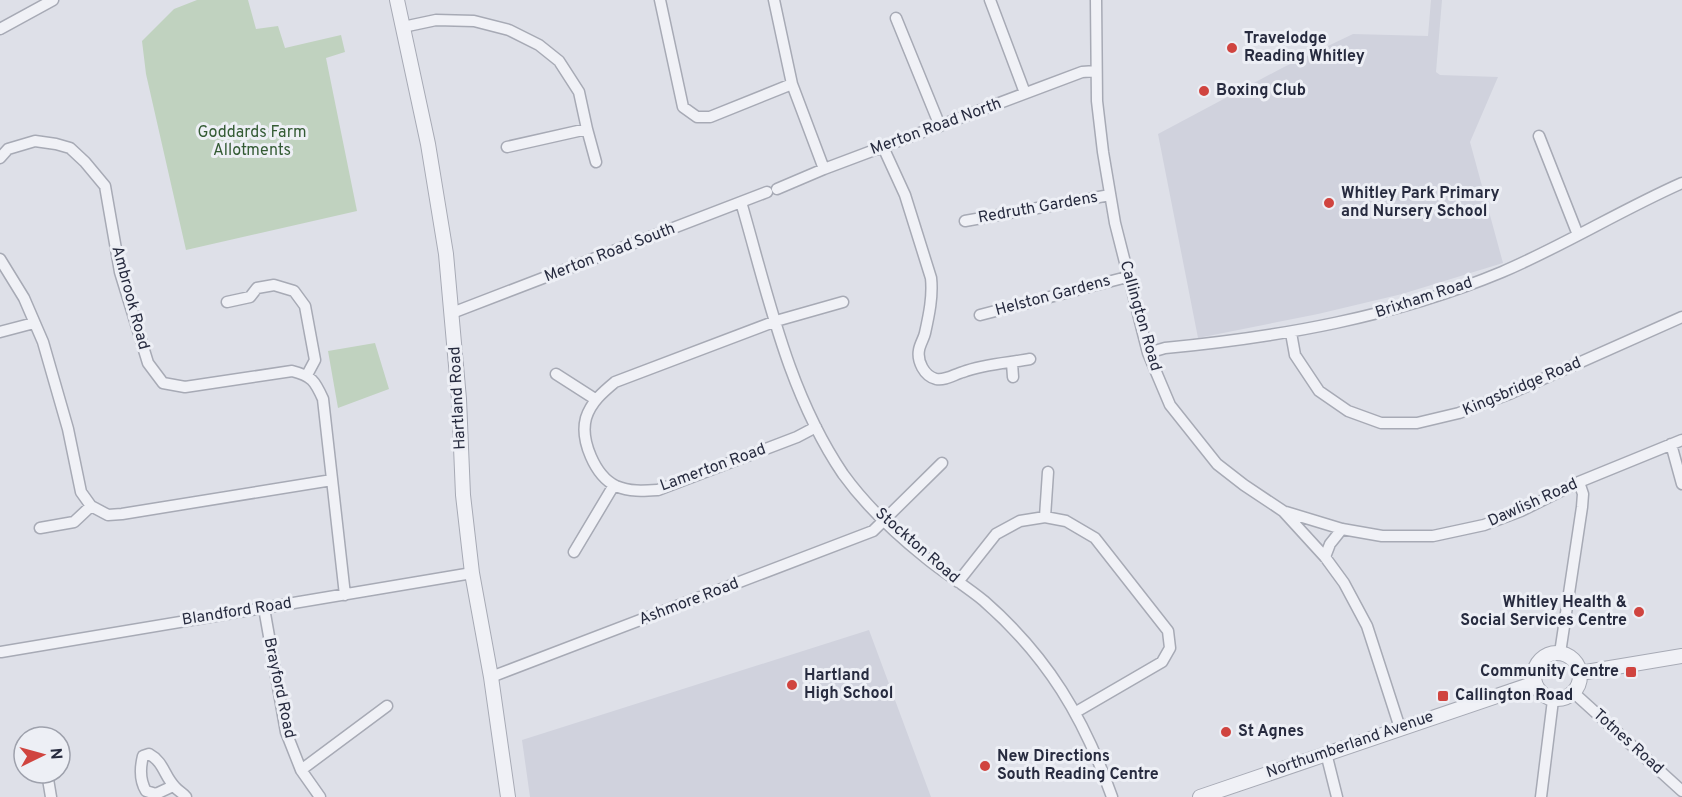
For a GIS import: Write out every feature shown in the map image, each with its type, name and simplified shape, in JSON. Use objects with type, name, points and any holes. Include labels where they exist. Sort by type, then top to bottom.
[{"type":"street","points":[[0,29],[52,0]]},
{"type":"street","name":"Hartland Road","points":[[397,0],[428,144],[446,254],[459,399],[463,495],[472,573],[491,677],[508,797]]},
{"type":"street","points":[[660,0],[683,107],[697,117],[710,117],[792,84]]},
{"type":"street","points":[[774,0],[792,84],[824,169]]},
{"type":"street","points":[[990,0],[1026,93]]},
{"type":"street","name":"Callington Road","points":[[1096,0],[1097,101],[1110,195],[1127,276],[1148,353],[1170,405],[1217,464],[1283,511],[1325,557],[1344,583],[1367,626],[1400,728]]},
{"type":"street","points":[[896,18],[940,126]]},
{"type":"street","points":[[403,27],[436,20],[474,21],[509,30],[538,45],[559,61],[579,92],[596,162]]},
{"type":"street","name":"Merton Road North","points":[[772,190],[1082,72],[1096,71]]},
{"type":"street","points":[[507,147],[587,129]]},
{"type":"street","points":[[1539,136],[1578,235]]},
{"type":"street","name":"Ambrook Road","points":[[0,158],[8,149],[35,141],[56,144],[70,148],[86,162],[105,186],[120,272],[148,363],[163,382],[185,387],[277,372],[292,371],[307,375]]},
{"type":"street","points":[[883,147],[905,195],[931,278],[931,303],[919,351],[920,363],[925,372],[936,379],[948,378],[964,371],[1030,359]]},
{"type":"street","name":"Brixham Road","points":[[1148,353],[1165,348],[1291,333],[1354,320],[1426,300],[1501,272],[1682,183]]},
{"type":"street","name":"Merton Road South","points":[[452,313],[772,190]]},
{"type":"street","name":"Redruth Gardens","points":[[965,221],[1110,195]]},
{"type":"street","name":"Stockton Road","points":[[741,202],[791,373],[816,427],[844,474],[883,520],[926,559],[983,600],[1024,639],[1062,689],[1076,712],[1112,797]]},
{"type":"street","points":[[0,259],[24,298],[43,342],[59,396],[81,492],[91,506],[108,515],[122,514],[332,480]]},
{"type":"street","name":"Helston Gardens","points":[[980,315],[1127,276]]},
{"type":"street","points":[[227,302],[250,297],[256,288],[274,285],[294,291],[305,306],[315,360],[307,375],[317,386],[323,399],[345,595]]},
{"type":"street","points":[[574,552],[614,485],[595,466],[585,442],[586,419],[596,399],[615,382],[776,321],[843,302]]},
{"type":"street","name":"Kingsbridge Road","points":[[1291,333],[1295,355],[1319,391],[1348,411],[1381,423],[1417,423],[1459,413],[1509,394],[1682,317]]},
{"type":"street","points":[[0,332],[34,323]]},
{"type":"street","points":[[1012,363],[1014,377]]},
{"type":"street","points":[[556,375],[596,399]]},
{"type":"street","name":"Lamerton Road","points":[[614,485],[636,492],[658,490],[797,437],[816,427]]},
{"type":"street","points":[[1676,442],[1682,484]]},
{"type":"street","name":"Dawlish Road","points":[[1283,511],[1342,529],[1382,536],[1433,536],[1484,525],[1521,511],[1579,482],[1676,442]]},
{"type":"street","name":"Ashmore Road","points":[[491,677],[873,531],[942,463]]},
{"type":"street","points":[[1045,517],[1048,472]]},
{"type":"street","points":[[1560,653],[1582,507],[1583,494],[1579,482]]},
{"type":"street","points":[[40,528],[74,522],[91,506]]},
{"type":"street","points":[[958,582],[996,534],[1020,521],[1045,517],[1066,521],[1095,538],[1168,631],[1170,648],[1162,662],[1076,712]]},
{"type":"street","points":[[1325,557],[1330,544],[1342,529]]},
{"type":"street","name":"Blandford Road","points":[[1,650],[472,573]]},
{"type":"street","name":"Brayford Road","points":[[264,608],[286,732],[301,770],[320,797]]},
{"type":"street","points":[[0,664],[1,650]]},
{"type":"street","points":[[1552,653],[1560,653],[1573,659],[1580,673],[1580,680],[1574,693],[1564,699],[1553,700],[1541,694],[1534,683],[1535,668],[1539,661],[1552,653]]},
{"type":"street","points":[[1580,673],[1682,656]]},
{"type":"street","name":"Northumberland Avenue","points":[[1200,797],[1534,683]]},
{"type":"street","name":"Totnes Road","points":[[1574,693],[1682,791]]},
{"type":"street","points":[[1541,797],[1553,700]]},
{"type":"street","points":[[301,770],[387,706]]},
{"type":"street","points":[[1326,753],[1337,797]]},
{"type":"street","points":[[173,786],[186,797]]},
{"type":"shaded area","name":"Whitley Park Primary and Nursery School","points":[[1431,0],[1442,0],[1436,72],[1440,75],[1498,77],[1470,142],[1503,263],[1402,294],[1318,314],[1198,338],[1158,134],[1282,68],[1353,34],[1428,36]]},
{"type":"shaded area","name":"Hartland High School","points":[[869,630],[931,797],[530,797],[522,740]]},
{"type":"green space","name":"Goddards Farm Allotments","points":[[197,0],[248,0],[256,29],[278,26],[285,48],[341,35],[345,52],[326,58],[357,211],[186,250],[146,74],[142,41],[174,9]]},
{"type":"green space","points":[[375,343],[389,389],[338,408],[328,351]]},
{"type":"place","name":"Travelodge Reading Whitley","points":[[1232,48]]},
{"type":"place","name":"Boxing Club","points":[[1204,91]]},
{"type":"place","name":"Whitley Park Primary and Nursery School","points":[[1329,203]]},
{"type":"place","name":"Whitley Health & Social Services Centre","points":[[1639,612]]},
{"type":"place","name":"Community Centre","points":[[1631,672]]},
{"type":"place","name":"Hartland High School","points":[[792,685]]},
{"type":"place","name":"Callington Road","points":[[1443,696]]},
{"type":"place","name":"St Agnes","points":[[1226,732]]},
{"type":"place","name":"New Directions South Reading Centre","points":[[985,766]]}]
